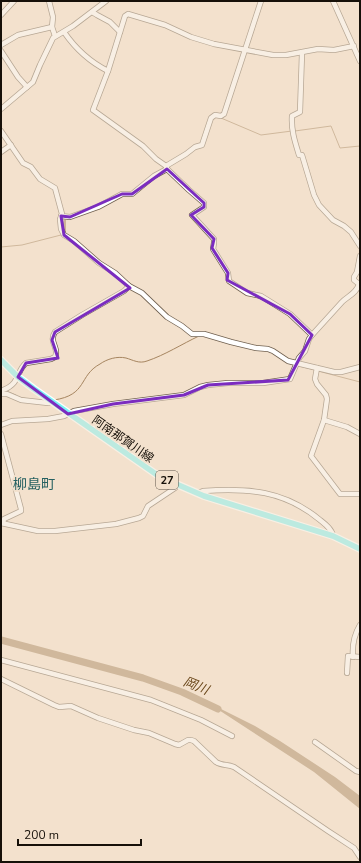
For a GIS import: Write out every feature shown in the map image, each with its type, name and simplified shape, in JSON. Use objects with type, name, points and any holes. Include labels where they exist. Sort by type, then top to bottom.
[{"type":"main road","name":"阿南那賀川線","points":[[1,360],[18,377],[51,402],[151,471],[178,485],[198,493],[333,536],[360,549]]},
{"type":"street","points":[[1,15],[14,1]]},
{"type":"street","points":[[49,1],[53,17],[52,27],[55,36]]},
{"type":"street","points":[[1,109],[34,82],[50,42],[55,36],[64,32],[106,1]]},
{"type":"street","points":[[61,216],[70,217],[98,207],[122,194],[132,194],[154,176],[195,147],[202,145],[211,118],[215,115],[221,116],[224,114],[261,1]]},
{"type":"street","points":[[333,1],[360,61]]},
{"type":"street","points":[[92,12],[110,22],[120,32]]},
{"type":"street","points":[[312,335],[290,314],[262,296],[247,293],[229,281],[228,273],[213,249],[214,239],[192,215],[204,207],[204,202],[189,190],[143,146],[92,110],[108,72],[125,16],[128,14],[165,25],[191,37],[214,44],[244,50],[286,55],[318,49],[334,50],[354,46]]},
{"type":"street","points":[[1,45],[18,35],[52,27]]},
{"type":"street","points":[[64,32],[77,48],[108,72]]},
{"type":"street","points":[[1,51],[26,87]]},
{"type":"street","points":[[302,53],[300,112],[292,116],[292,132],[299,155],[302,155],[314,195],[320,205],[333,220],[351,232],[360,246]]},
{"type":"street","points":[[1,132],[23,163],[31,167],[40,179],[55,188],[61,216],[60,224],[64,235],[99,263],[115,273],[129,286],[142,293],[167,317],[192,334],[204,334],[256,348],[268,349],[288,361],[316,370],[341,372],[360,367]]},
{"type":"street","points":[[1,152],[11,145]]},
{"type":"street","points":[[1,425],[12,421],[48,419],[74,411],[112,404],[184,395],[200,387],[208,385],[288,380],[290,379],[298,358],[305,351],[312,335],[342,302],[351,296],[358,288],[359,284],[354,280],[354,277],[357,272],[360,256]]},
{"type":"street","points":[[2,391],[12,385],[18,377],[24,364],[55,357],[56,352],[52,336],[55,332],[124,291],[129,286]]},
{"type":"street","points":[[316,370],[315,379],[326,395],[327,399],[324,420],[311,456],[340,494],[360,494]]},
{"type":"street","points":[[2,391],[21,400],[51,402]]},
{"type":"street","points":[[324,420],[347,427],[360,434]]},
{"type":"street","points":[[1,434],[21,509],[21,511],[4,519],[2,523],[38,531],[55,531],[116,524],[143,516],[148,506],[178,485]]},
{"type":"street","points":[[198,493],[204,491],[238,490],[259,492],[282,497],[316,517],[328,526],[333,532],[333,536]]},
{"type":"street","points":[[353,657],[352,646],[356,632],[360,625]]},
{"type":"street","points":[[347,673],[348,656],[360,657]]},
{"type":"street","points":[[1,660],[151,700],[200,720],[232,736]]},
{"type":"street","points":[[1,678],[54,706],[71,706],[98,718],[134,730],[149,733],[175,744],[181,744],[188,740],[194,741],[216,762],[234,767],[355,849],[360,857]]},
{"type":"street","points":[[315,742],[356,771],[360,772]]},
{"type":"highlighted area","points":[[167,169],[204,203],[204,207],[191,215],[214,239],[212,248],[228,273],[227,280],[290,314],[312,335],[288,380],[208,385],[184,395],[113,404],[68,414],[18,377],[26,363],[58,358],[52,340],[55,332],[130,288],[64,235],[61,216],[70,217],[122,194],[132,194]]},
{"type":"shaded area","points":[[205,701],[255,726],[335,777],[360,796],[360,809],[314,772]]},
{"type":"waterway","points":[[221,118],[261,135],[292,131]]},
{"type":"waterway","points":[[295,131],[331,126],[340,148],[360,146]]},
{"type":"waterway","points":[[65,220],[65,232]]},
{"type":"waterway","points":[[1,247],[22,245],[61,235]]},
{"type":"waterway","points":[[54,400],[65,398],[78,390],[93,369],[112,358],[123,357],[144,362],[154,359],[199,336]]},
{"type":"waterway","points":[[299,366],[315,370]]},
{"type":"waterway","points":[[318,371],[360,382]]},
{"type":"waterway","points":[[6,391],[16,395]]},
{"type":"waterway","points":[[18,397],[29,399]]},
{"type":"waterway","name":"岡川","points":[[1,640],[143,678],[182,692],[218,709]]},
{"type":"district","name":"柳島町","points":[[34,484]]}]
